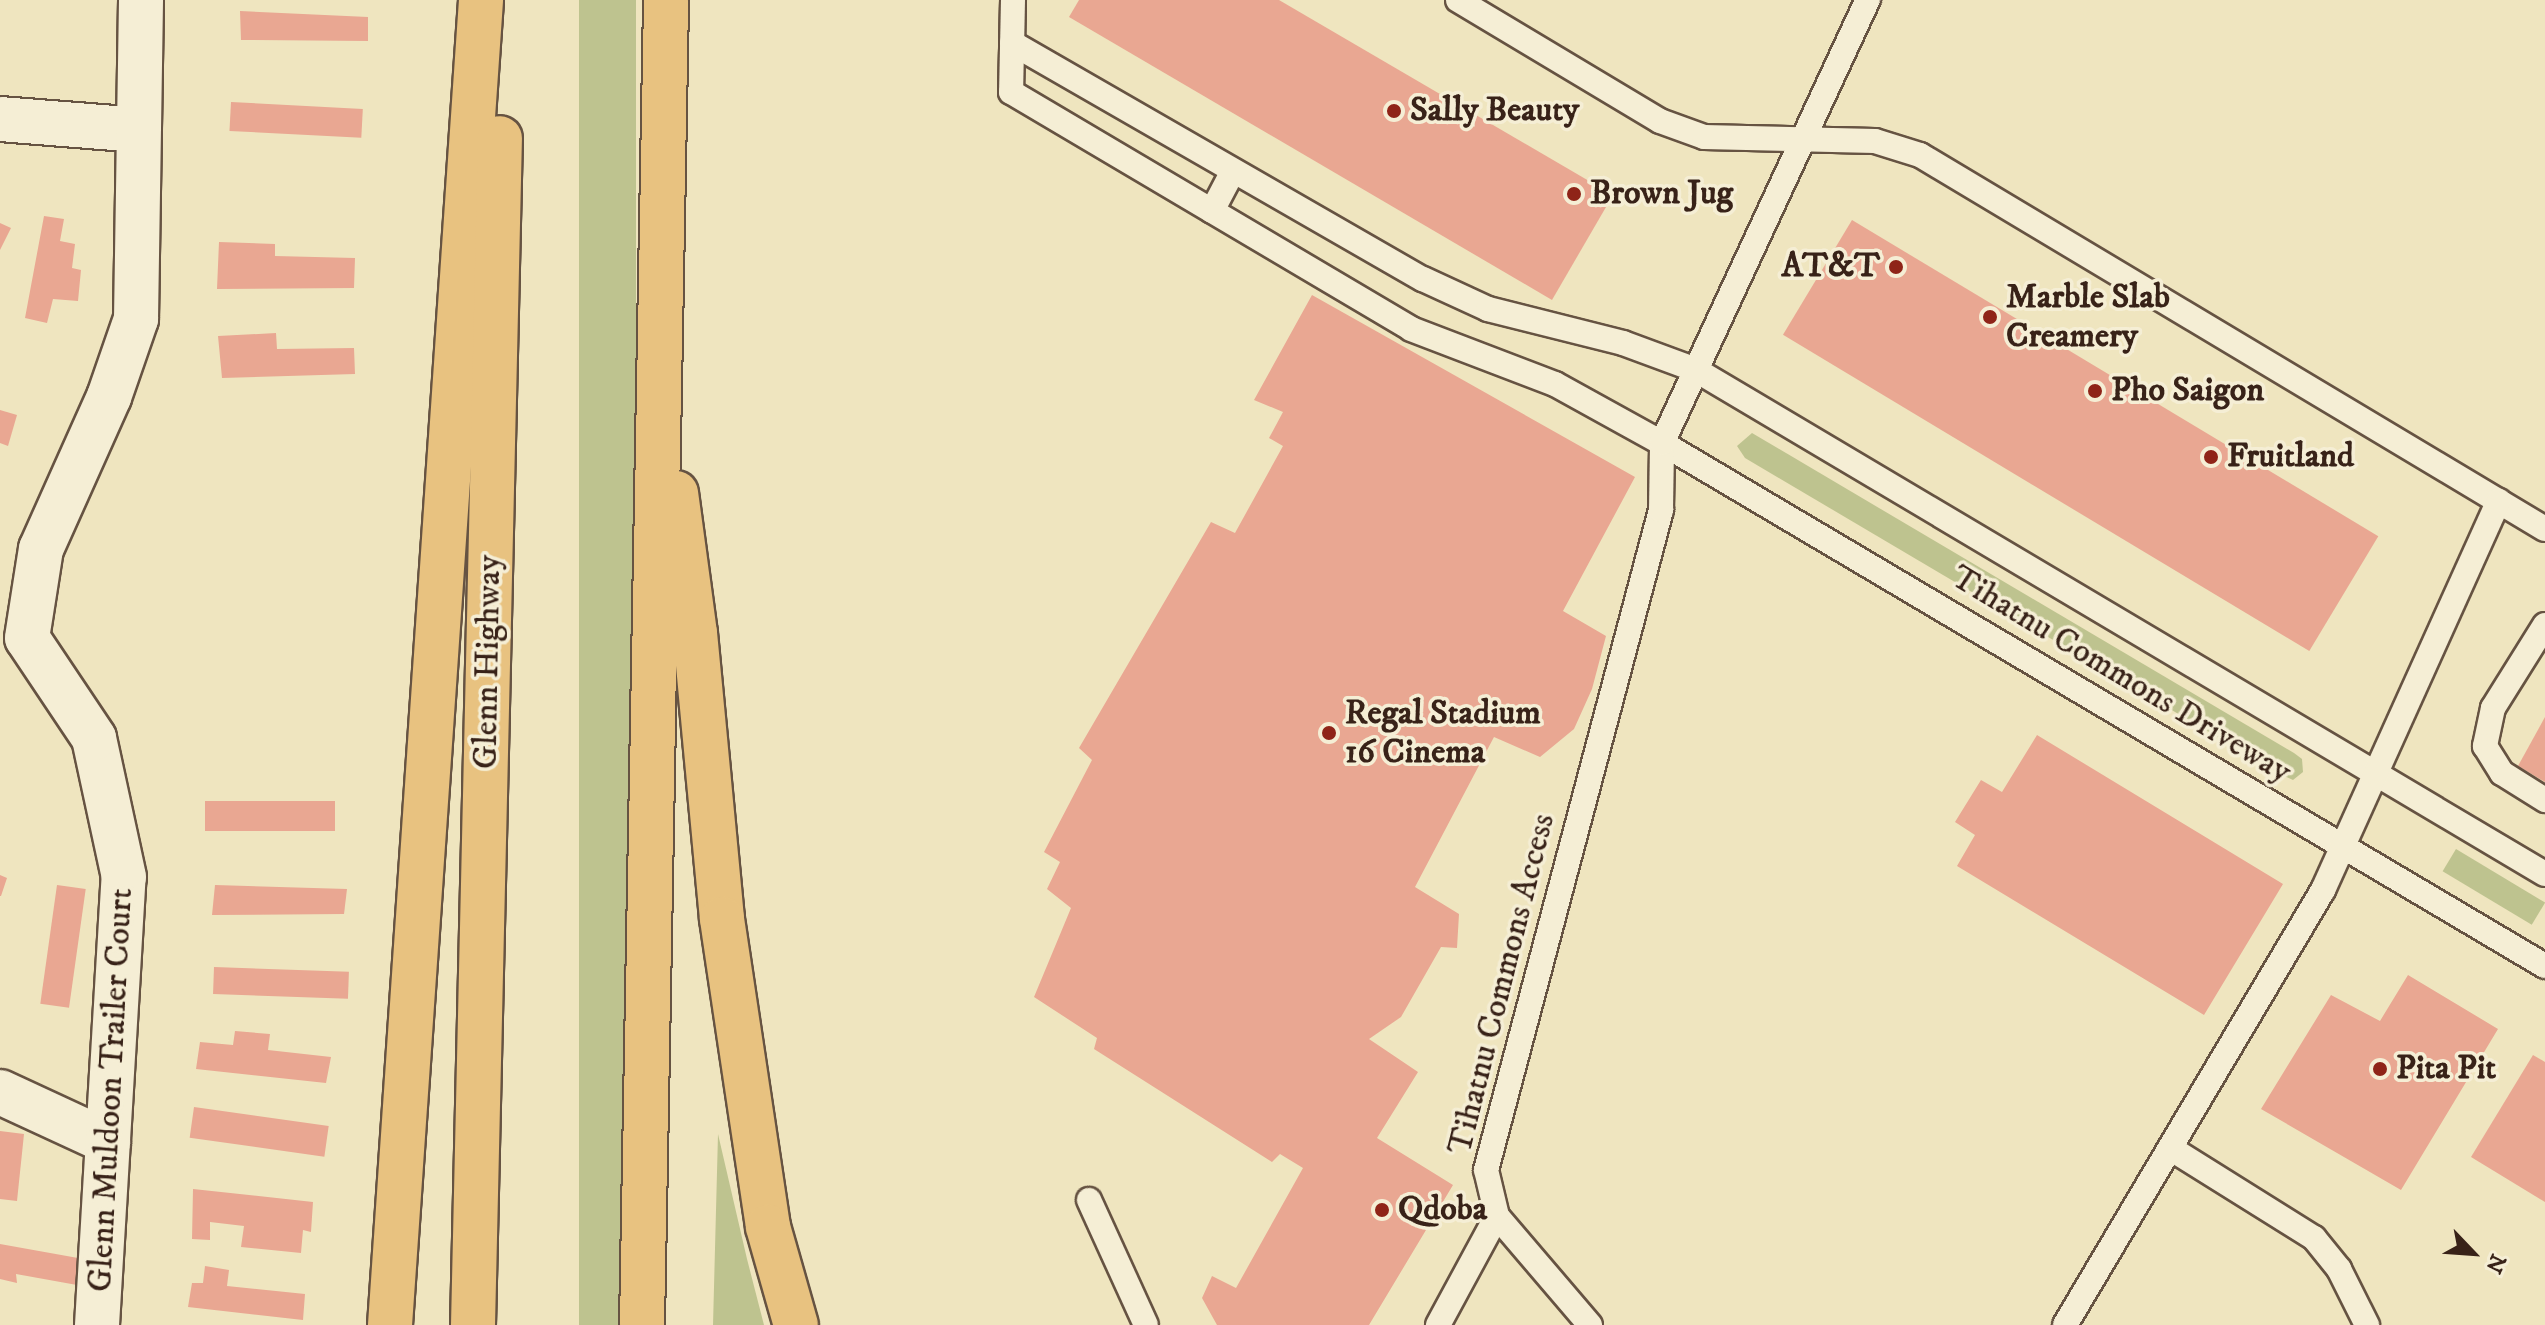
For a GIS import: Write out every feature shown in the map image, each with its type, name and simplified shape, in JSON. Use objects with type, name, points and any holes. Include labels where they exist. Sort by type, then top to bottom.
[{"type":"highway","points":[[390,1325],[481,0]]},
{"type":"highway","name":"Glenn Highway","points":[[473,1325],[503,0]]},
{"type":"highway","points":[[642,1325],[657,350],[666,0]]},
{"type":"highway","points":[[657,350],[695,633],[722,919],[768,1227],[796,1325]]},
{"type":"street","name":"Glenn Muldoon Trailer Court","points":[[97,1325],[124,877],[94,738],[14,632],[41,549],[109,397],[136,319],[141,0]]},
{"type":"street","points":[[0,119],[139,130]]},
{"type":"street","points":[[0,1092],[108,1142]]},
{"type":"lane","points":[[1012,43],[1013,0]]},
{"type":"lane","points":[[1458,0],[1660,121],[1704,137],[1875,141],[1959,174],[2545,529]]},
{"type":"lane","points":[[1662,443],[1868,0]]},
{"type":"lane","name":"Tihatnu Commons Driveway","points":[[2545,874],[1696,370],[1623,343],[1488,309],[1423,279],[1012,43],[1011,92],[1411,329],[1555,384],[1662,443],[2545,966]]},
{"type":"lane","points":[[1212,211],[1233,171]]},
{"type":"lane","name":"Tihatnu Commons Access","points":[[1590,1325],[1497,1216],[1486,1170],[1661,510],[1662,443]]},
{"type":"lane","points":[[2065,1325],[2344,847],[2499,501]]},
{"type":"lane","points":[[2545,625],[2493,708],[2485,746],[2502,773],[2545,800]]},
{"type":"lane","points":[[2170,1148],[2314,1238],[2339,1269],[2367,1325]]},
{"type":"lane","points":[[1089,1200],[1146,1325]]},
{"type":"lane","points":[[1438,1325],[1497,1216]]},
{"type":"green space","points":[[579,0],[636,0],[636,1325],[579,1325]]},
{"type":"green space","points":[[1752,433],[2294,753],[2302,759],[2303,772],[2293,780],[2280,774],[1745,458],[1737,446]]},
{"type":"green space","points":[[2456,849],[2545,902],[2532,925],[2443,871]]},
{"type":"green space","points":[[718,1134],[747,1259],[764,1325],[713,1325]]},
{"type":"building","points":[[1079,0],[1279,0],[1613,195],[1552,300],[1069,17]]},
{"type":"building","points":[[240,11],[368,17],[368,41],[241,40]]},
{"type":"building","points":[[231,102],[363,109],[361,138],[229,131]]},
{"type":"building","points":[[44,216],[64,219],[60,241],[75,244],[72,268],[81,270],[78,301],[53,299],[47,323],[25,318]]},
{"type":"building","points":[[1852,220],[2378,536],[2309,651],[1783,335]]},
{"type":"building","points":[[0,223],[11,228],[0,250]]},
{"type":"building","points":[[219,242],[275,244],[275,256],[355,258],[354,288],[217,289]]},
{"type":"building","name":"Regal Stadium 16 Cinema","points":[[1312,295],[1635,477],[1563,611],[1606,636],[1592,689],[1574,729],[1540,757],[1494,737],[1415,887],[1459,914],[1457,948],[1441,947],[1401,1017],[1369,1039],[1418,1072],[1377,1138],[1453,1185],[1369,1325],[1217,1325],[1202,1298],[1212,1276],[1236,1288],[1303,1168],[1280,1154],[1272,1162],[1094,1049],[1097,1038],[1034,997],[1071,908],[1047,889],[1060,862],[1044,852],[1092,760],[1079,748],[1211,522],[1235,533],[1283,446],[1269,438],[1283,412],[1254,400]]},
{"type":"building","points":[[276,333],[277,349],[354,348],[355,374],[222,378],[218,336]]},
{"type":"building","points":[[0,410],[17,415],[8,446],[0,443]]},
{"type":"building","points":[[2545,717],[2545,782],[2518,766]]},
{"type":"building","points":[[2037,735],[2283,884],[2204,1015],[1957,866],[1975,835],[1955,822],[1981,780],[2002,792]]},
{"type":"building","points":[[205,801],[335,801],[335,831],[205,831]]},
{"type":"building","points":[[0,875],[7,878],[1,896],[0,896]]},
{"type":"building","points":[[57,885],[86,889],[69,1008],[40,1004]]},
{"type":"building","points":[[215,885],[347,889],[344,914],[212,915]]},
{"type":"building","points":[[214,967],[349,972],[348,999],[213,994]]},
{"type":"building","name":"Pita Pit","points":[[2408,975],[2498,1029],[2401,1190],[2261,1109],[2331,995],[2380,1021]]},
{"type":"building","points":[[235,1031],[270,1034],[268,1050],[331,1057],[326,1083],[196,1069],[200,1042],[233,1045]]},
{"type":"building","points":[[2533,1055],[2545,1062],[2545,1202],[2471,1157]]},
{"type":"building","points":[[194,1107],[329,1126],[324,1157],[190,1138]]},
{"type":"building","points":[[0,1131],[24,1134],[17,1201],[0,1199]]},
{"type":"building","points":[[193,1189],[313,1202],[311,1232],[303,1230],[301,1253],[241,1247],[244,1226],[210,1222],[210,1240],[192,1239]]},
{"type":"building","points":[[0,1244],[78,1258],[77,1285],[16,1274],[17,1283],[0,1279]]},
{"type":"building","points":[[205,1266],[229,1270],[227,1286],[305,1294],[303,1320],[188,1307],[192,1283],[203,1283]]},
{"type":"place","name":"Sally Beauty","points":[[1394,111]]},
{"type":"place","name":"Brown Jug","points":[[1574,194]]},
{"type":"place","name":"AT&T","points":[[1896,267]]},
{"type":"place","name":"Marble Slab Creamery","points":[[1990,317]]},
{"type":"place","name":"Pho Saigon","points":[[2095,391]]},
{"type":"place","name":"Fruitland","points":[[2211,457]]},
{"type":"place","name":"Regal Stadium 16 Cinema","points":[[1329,733]]},
{"type":"place","name":"Pita Pit","points":[[2380,1069]]},
{"type":"place","name":"Qdoba","points":[[1382,1210]]}]
